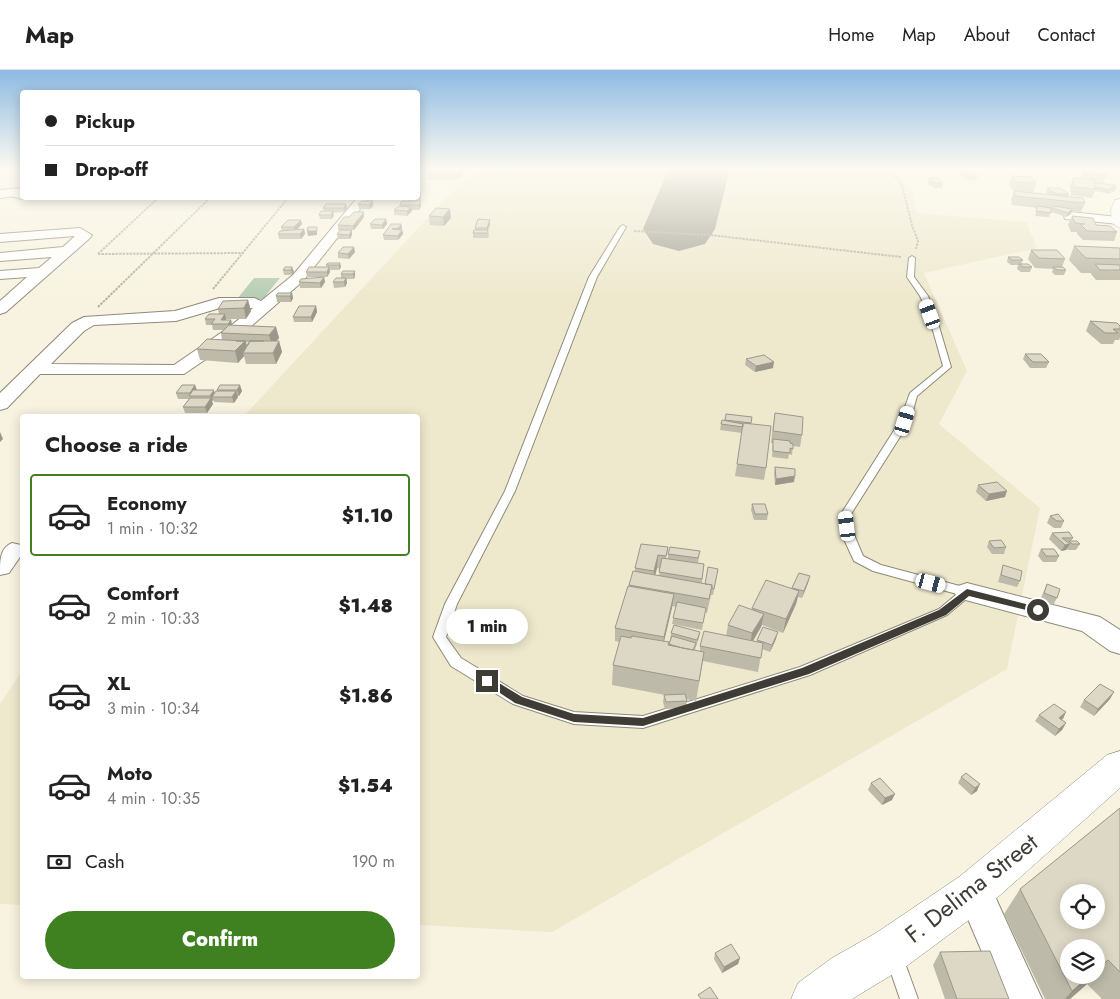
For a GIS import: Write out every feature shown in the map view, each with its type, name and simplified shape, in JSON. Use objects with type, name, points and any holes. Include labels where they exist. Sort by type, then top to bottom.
[{"type":"street","points":[[36,369],[178,370],[226,338],[307,270],[351,211]]},
{"type":"street","points":[[1070,216],[1119,222]]},
{"type":"street","points":[[0,238],[80,232],[85,235],[42,272],[6,299],[0,309]]},
{"type":"street","points":[[0,257],[67,251]]},
{"type":"street","points":[[0,275],[42,272]]},
{"type":"street","points":[[0,404],[78,327],[90,320],[176,316],[219,303],[268,303]]},
{"type":"street","points":[[967,592],[1091,624],[1120,644]]},
{"type":"street","name":"F. Delima Street","points":[[814,999],[848,974],[892,949],[974,890],[1120,766]]},
{"type":"street","points":[[974,890],[1022,999]]},
{"type":"lane","points":[[622,229],[593,277],[510,491],[451,604],[439,637],[456,662],[518,700],[527,703],[574,718],[643,722],[805,671],[942,612],[967,592]]},
{"type":"lane","points":[[912,258],[910,270],[914,284],[924,296],[947,367],[913,395],[905,421],[846,514],[849,538],[858,558],[878,568],[967,592]]},
{"type":"lane","points":[[892,949],[909,999]]},
{"type":"path","points":[[144,211],[98,254],[244,253]]},
{"type":"path","points":[[90,320],[91,315],[102,302],[196,211]]},
{"type":"path","points":[[200,308],[277,211]]},
{"type":"path","points":[[908,211],[911,230],[918,241]]},
{"type":"path","points":[[622,229],[710,235],[912,258]]},
{"type":"shaded area","points":[[434,211],[916,211],[916,213],[1026,222],[1037,248],[924,273],[967,371],[939,424],[1040,508],[1007,669],[552,932],[420,925],[420,414],[246,414]]},
{"type":"shaded area","points":[[20,674],[20,905],[0,904],[0,704]]},
{"type":"green space","points":[[254,278],[280,278],[263,299],[237,299]]},
{"type":"building","points":[[321,211],[333,211],[331,215],[319,215]]},
{"type":"building","points":[[433,211],[448,211],[443,217],[429,216]]},
{"type":"building","points":[[354,212],[364,212],[353,226],[338,225],[344,217],[349,217]]},
{"type":"building","points":[[1072,216],[1093,218],[1096,225],[1110,226],[1117,232],[1087,231],[1080,224],[1085,224],[1075,223]]},
{"type":"building","points":[[375,219],[386,219],[382,225],[370,224]]},
{"type":"building","points":[[478,219],[490,220],[487,228],[475,228]]},
{"type":"building","points":[[288,220],[301,220],[294,227],[281,227]]},
{"type":"building","points":[[391,224],[401,224],[399,228],[392,229],[402,230],[398,236],[383,235]]},
{"type":"building","points":[[308,227],[317,227],[317,231],[307,231]]},
{"type":"building","points":[[304,229],[300,234],[278,234],[280,231]]},
{"type":"building","points":[[340,230],[352,230],[349,235],[337,234]]},
{"type":"building","points":[[474,230],[488,230],[487,233],[473,233]]},
{"type":"building","points":[[1074,246],[1120,248],[1120,259],[1086,258]]},
{"type":"building","points":[[343,247],[354,247],[348,254],[338,253]]},
{"type":"building","points":[[1031,250],[1057,250],[1065,259],[1039,258]]},
{"type":"building","points":[[1008,257],[1019,257],[1023,260],[1012,260]]},
{"type":"building","points":[[328,263],[340,263],[339,265],[326,265]]},
{"type":"building","points":[[1019,264],[1028,264],[1032,267],[1023,267]]},
{"type":"building","points":[[1095,264],[1120,265],[1120,270],[1100,270]]},
{"type":"building","points":[[285,267],[292,267],[291,270],[283,270]]},
{"type":"building","points":[[309,267],[329,267],[327,272],[306,272]]},
{"type":"building","points":[[1053,267],[1063,267],[1066,270],[1057,270]]},
{"type":"building","points":[[343,271],[355,271],[353,274],[341,274]]},
{"type":"building","points":[[324,277],[320,283],[299,282],[301,279]]},
{"type":"building","points":[[336,278],[346,278],[344,282],[333,282]]},
{"type":"building","points":[[278,293],[292,293],[290,296],[276,296]]},
{"type":"building","points":[[248,300],[244,308],[218,309],[223,301]]},
{"type":"building","points":[[299,306],[316,306],[311,317],[293,317]]},
{"type":"building","points":[[209,314],[225,314],[221,320],[231,320],[228,324],[211,324],[215,319],[205,319]]},
{"type":"building","points":[[1090,321],[1117,323],[1120,329],[1113,329],[1118,333],[1105,333]]},
{"type":"building","points":[[229,325],[276,327],[269,335],[221,333]]},
{"type":"building","points":[[207,339],[245,341],[235,351],[197,349]]},
{"type":"building","points":[[250,341],[279,341],[273,353],[243,353]]},
{"type":"building","points":[[1025,354],[1041,354],[1049,362],[1033,362]]},
{"type":"building","points":[[764,355],[774,362],[756,366],[746,359]]},
{"type":"building","points":[[182,385],[195,385],[190,393],[176,393]]},
{"type":"building","points":[[220,385],[240,385],[237,390],[217,390]]},
{"type":"building","points":[[193,390],[214,390],[210,396],[189,396]]},
{"type":"building","points":[[216,391],[236,391],[232,397],[212,397]]},
{"type":"building","points":[[190,398],[211,398],[205,407],[183,407]]},
{"type":"building","points":[[775,413],[803,417],[802,435],[773,431]]},
{"type":"building","points":[[726,414],[752,417],[751,423],[725,420]]},
{"type":"building","points":[[722,420],[743,424],[743,427],[721,424]]},
{"type":"building","points":[[743,423],[771,426],[766,468],[737,464]]},
{"type":"building","points":[[773,439],[790,441],[793,444],[793,449],[790,448],[790,453],[773,451]]},
{"type":"building","points":[[775,467],[795,469],[795,476],[776,479]]},
{"type":"building","points":[[997,482],[1007,491],[989,494],[978,485]]},
{"type":"building","points":[[752,504],[765,504],[768,514],[755,514]]},
{"type":"building","points":[[1058,514],[1064,521],[1057,521],[1050,516]]},
{"type":"building","points":[[1069,532],[1073,538],[1062,538],[1070,544],[1065,545],[1052,533]]},
{"type":"building","points":[[1001,540],[1006,547],[994,548],[989,541]]},
{"type":"building","points":[[1069,541],[1077,541],[1080,544],[1072,544]]},
{"type":"building","points":[[641,544],[668,547],[666,556],[658,555],[654,571],[635,568]]},
{"type":"building","points":[[670,547],[700,551],[698,558],[668,554]]},
{"type":"building","points":[[1041,549],[1054,549],[1059,556],[1046,556]]},
{"type":"building","points":[[662,558],[704,564],[702,579],[659,572]]},
{"type":"building","points":[[1003,565],[1022,571],[1020,581],[1001,575]]},
{"type":"building","points":[[708,567],[718,569],[714,589],[712,585],[705,584]]},
{"type":"building","points":[[633,571],[712,585],[709,599],[629,585]]},
{"type":"building","points":[[799,573],[810,576],[804,591],[792,588]]},
{"type":"building","points":[[766,580],[799,591],[786,619],[752,608]]},
{"type":"building","points":[[1047,584],[1060,589],[1057,598],[1044,593]]},
{"type":"building","points":[[628,586],[674,594],[664,637],[615,628]]},
{"type":"building","points":[[677,602],[706,608],[703,623],[673,618]]},
{"type":"building","points":[[739,605],[764,614],[752,633],[728,625]]},
{"type":"building","points":[[674,625],[700,632],[697,640],[671,633]]},
{"type":"building","points":[[763,627],[778,632],[772,645],[757,640]]},
{"type":"building","points":[[704,631],[763,643],[761,658],[700,646]]},
{"type":"building","points":[[621,636],[669,642],[668,645],[704,652],[699,681],[613,665]]},
{"type":"building","points":[[672,636],[696,643],[693,650],[669,644]]},
{"type":"building","points":[[1100,684],[1114,692],[1098,709],[1084,700]]},
{"type":"building","points":[[685,694],[687,701],[666,702],[664,695]]},
{"type":"building","points":[[1054,704],[1066,712],[1059,718],[1066,723],[1059,729],[1039,715]]},
{"type":"building","points":[[966,773],[980,784],[975,788],[961,777]]},
{"type":"building","points":[[880,778],[895,794],[885,798],[871,783]]},
{"type":"building","points":[[1120,808],[1120,972],[1108,960],[1105,962],[1105,939],[1060,939],[1060,967],[1020,889]]},
{"type":"building","points":[[731,944],[740,958],[724,967],[715,953]]},
{"type":"building","points":[[990,951],[1009,999],[957,999],[940,952]]},
{"type":"building","points":[[1068,984],[1080,984],[1072,991]]},
{"type":"building","points":[[710,987],[718,999],[701,999],[698,995]]},
{"type":"runway","points":[[679,229],[685,211]]},
{"type":"route","points":[[487,681],[518,700],[574,718],[643,722],[805,671],[942,612],[967,592],[1038,610]]}]
